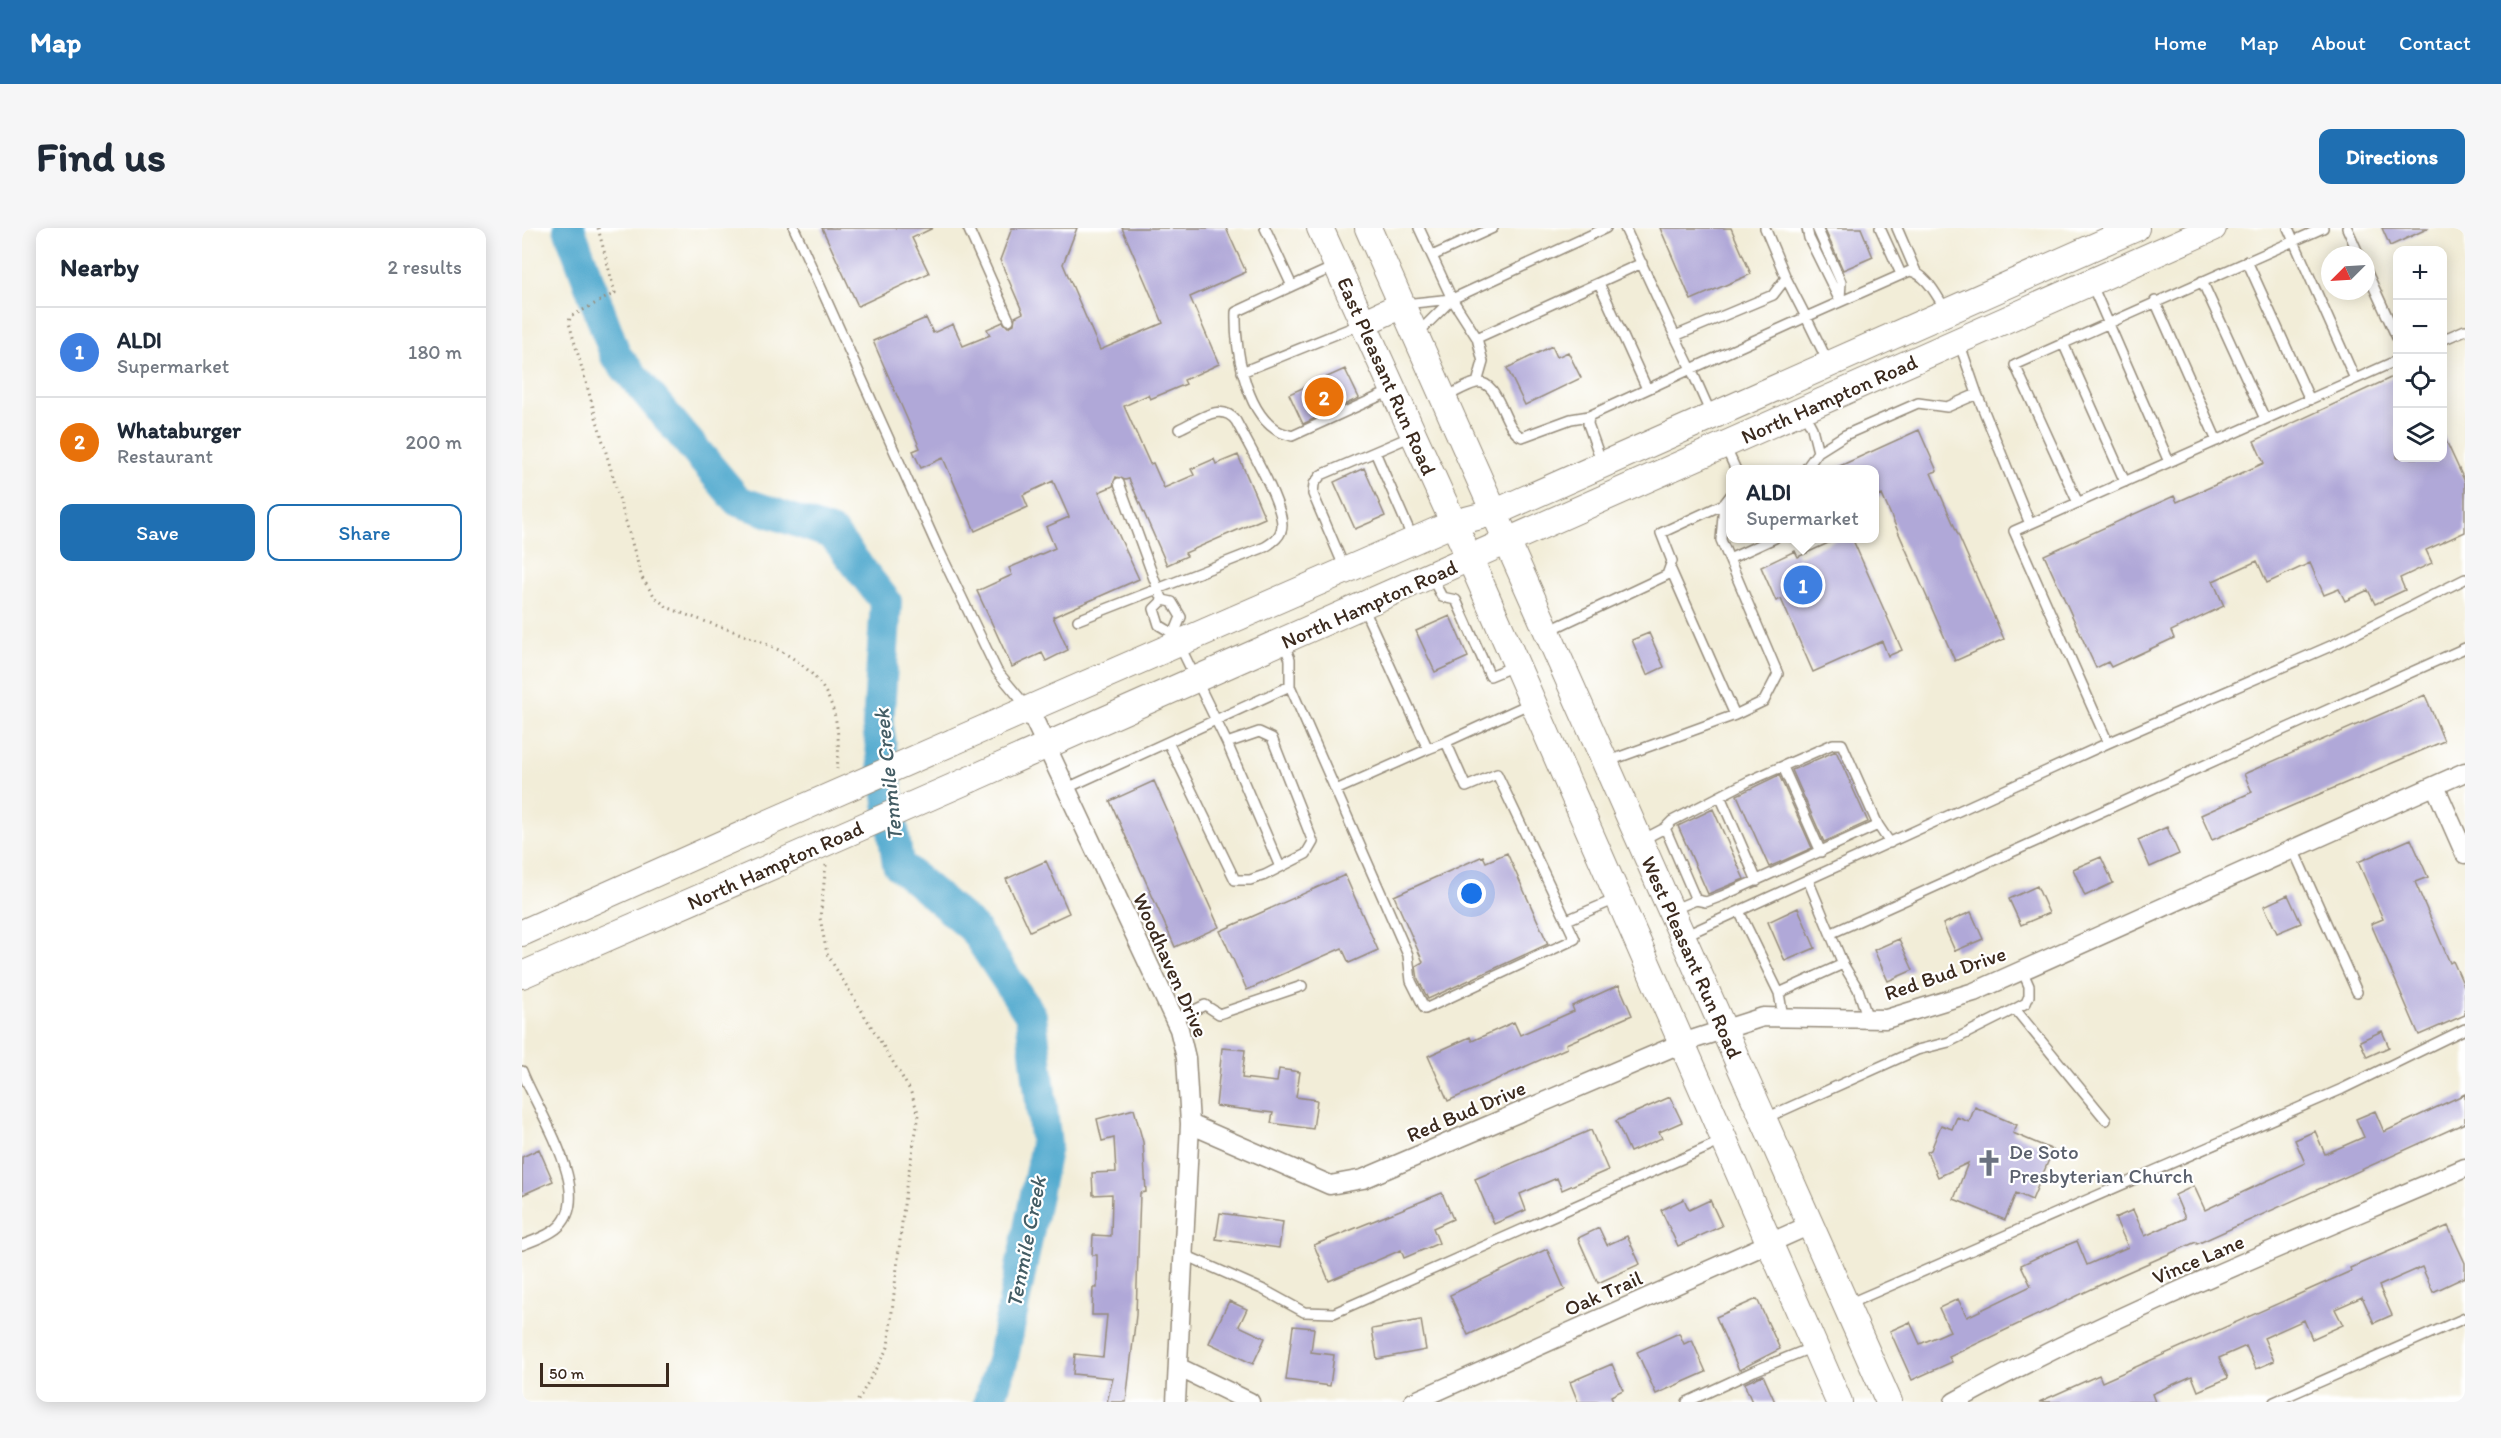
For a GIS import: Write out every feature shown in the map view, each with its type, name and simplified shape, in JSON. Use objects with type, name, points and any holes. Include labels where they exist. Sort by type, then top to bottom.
[{"type":"main road","name":"East Pleasant Run Road","points":[[1320,228],[1454,524]]},
{"type":"main road","name":"East Pleasant Run Road","points":[[1368,228],[1496,512]]},
{"type":"main road","name":"North Hampton Road","points":[[522,933],[1029,709],[1176,639],[1346,571],[1454,524],[1496,512],[2136,228]]},
{"type":"main road","name":"North Hampton Road","points":[[522,975],[1046,748],[2213,228]]},
{"type":"main road","points":[[1363,323],[1402,305]]},
{"type":"main road","points":[[1947,312],[1959,341]]},
{"type":"main road","points":[[1712,416],[1725,446]]},
{"type":"main road","name":"West Pleasant Run Road","points":[[1496,512],[1889,1402]]},
{"type":"main road","name":"West Pleasant Run Road","points":[[1454,524],[1839,1402]]},
{"type":"street","name":"Woodhaven Drive","points":[[1029,709],[1174,1020],[1186,1058],[1190,1124],[1180,1368],[1176,1402]]},
{"type":"street","name":"Red Bud Drive","points":[[1190,1124],[1330,1185],[1363,1179],[1682,1043],[1762,1017],[1886,1019],[1974,992],[2465,772]]},
{"type":"street","points":[[2435,786],[2465,854]]},
{"type":"street","name":"Vince Lane","points":[[1954,1402],[2034,1357],[2465,1168]]},
{"type":"street","name":"Oak Trail","points":[[1413,1402],[1810,1225]]},
{"type":"street","points":[[1180,1368],[1250,1402]]},
{"type":"lane","points":[[794,228],[937,546],[997,671],[1029,709]]},
{"type":"lane","points":[[1265,228],[1292,286]]},
{"type":"lane","points":[[1419,228],[1452,298],[1477,338],[1483,362],[1477,382]]},
{"type":"lane","points":[[1432,256],[1493,228]]},
{"type":"lane","points":[[1402,305],[1452,298],[1606,228]]},
{"type":"lane","points":[[1626,228],[1712,416]]},
{"type":"lane","points":[[1765,228],[1786,278],[1829,364]]},
{"type":"lane","points":[[1807,228],[1809,238],[1840,301]]},
{"type":"lane","points":[[1817,228],[1841,282],[1840,301]]},
{"type":"lane","points":[[1880,228],[1901,274]]},
{"type":"lane","points":[[1898,228],[1916,272],[1926,281],[1947,312]]},
{"type":"lane","points":[[2288,228],[2355,380]]},
{"type":"lane","points":[[2078,502],[2016,365],[2323,228]]},
{"type":"lane","points":[[2347,228],[2356,246]]},
{"type":"lane","points":[[972,230],[1009,320]]},
{"type":"lane","points":[[2247,261],[2310,400]]},
{"type":"lane","points":[[1477,338],[1642,263]]},
{"type":"lane","points":[[1337,266],[1236,312],[1235,336],[1242,372],[1260,414],[1275,430],[1292,436],[1394,390]]},
{"type":"lane","points":[[1444,398],[1477,382],[1486,384],[1494,391],[1510,427],[1522,437],[1571,419],[1589,416],[1901,274],[1916,272]]},
{"type":"lane","points":[[1676,336],[1773,295],[1786,278]]},
{"type":"lane","points":[[2202,281],[2265,419]]},
{"type":"lane","points":[[1599,283],[1647,389]]},
{"type":"lane","points":[[2091,283],[2169,462]]},
{"type":"lane","points":[[2375,290],[2393,331]]},
{"type":"lane","points":[[1416,335],[1452,298]]},
{"type":"lane","points":[[2155,301],[2217,441]]},
{"type":"lane","points":[[1242,372],[1363,323]]},
{"type":"lane","points":[[2447,338],[2465,330]]},
{"type":"lane","points":[[1959,341],[1977,394],[2030,524]]},
{"type":"lane","points":[[2063,343],[2124,482]]},
{"type":"lane","points":[[2108,743],[2014,531],[2393,362]]},
{"type":"lane","points":[[1809,465],[1818,452],[1845,435],[1918,404],[1947,407],[1977,394]]},
{"type":"lane","points":[[1078,620],[1157,587],[1265,547],[1280,533],[1282,524],[1277,505],[1236,421],[1229,412],[1221,410],[1179,429]]},
{"type":"lane","points":[[1803,411],[1812,428],[1818,452]]},
{"type":"lane","points":[[1589,416],[1588,424],[1602,465]]},
{"type":"lane","points":[[1346,571],[1312,494],[1314,484],[1321,474],[1414,435]]},
{"type":"lane","points":[[1725,446],[1734,465]]},
{"type":"lane","points":[[1375,452],[1414,541]]},
{"type":"lane","points":[[1119,483],[1163,600]]},
{"type":"lane","points":[[1726,501],[1661,533],[1672,561],[1671,570],[1735,715]]},
{"type":"lane","points":[[1606,762],[1735,715],[1764,701],[1778,674],[1721,540],[1724,504]]},
{"type":"lane","points":[[1729,559],[1764,543]]},
{"type":"lane","points":[[1548,631],[1667,575],[1671,570]]},
{"type":"lane","points":[[1431,576],[1442,597],[1456,600],[1490,675],[1517,665]]},
{"type":"lane","points":[[1683,937],[2108,743],[2332,645],[2465,579]]},
{"type":"lane","points":[[1163,600],[1154,609],[1159,624],[1176,639],[1214,721],[1227,743],[1280,867]]},
{"type":"lane","points":[[1163,600],[1172,602],[1181,617],[1176,639]]},
{"type":"lane","points":[[1363,607],[1428,749]]},
{"type":"lane","points":[[1282,642],[1290,659],[1290,686],[1408,955],[1411,981],[1425,1009],[1575,939],[1497,774],[1466,787],[1446,742]]},
{"type":"lane","points":[[1832,933],[2465,648]]},
{"type":"lane","points":[[1065,789],[1290,686]]},
{"type":"lane","points":[[1336,790],[1533,702]]},
{"type":"lane","points":[[1168,742],[1235,880],[1250,880],[1306,854],[1314,842],[1272,738],[1258,732],[1227,743]]},
{"type":"lane","points":[[1641,840],[1720,796],[1833,744],[1842,744],[1878,825],[1890,843]]},
{"type":"lane","points":[[1783,767],[1821,852]]},
{"type":"lane","points":[[1720,796],[1757,881]]},
{"type":"lane","points":[[1672,910],[1696,900],[1706,902],[1757,881],[1878,825]]},
{"type":"lane","points":[[1665,828],[1696,900]]},
{"type":"lane","points":[[2293,849],[2357,992]]},
{"type":"lane","points":[[1808,880],[1844,964],[1858,989],[1868,1018]]},
{"type":"lane","points":[[1567,920],[1618,898]]},
{"type":"lane","points":[[1739,911],[1779,993],[1783,1017]]},
{"type":"lane","points":[[1779,993],[1844,964]]},
{"type":"lane","points":[[1764,1119],[1917,1050],[1949,1042],[2026,1003],[2029,986],[2022,970]]},
{"type":"lane","points":[[1174,1020],[1205,1005],[1219,1014],[1302,986]]},
{"type":"lane","points":[[2015,1009],[2106,1120]]},
{"type":"lane","points":[[1846,1305],[2342,1089],[2465,1029]]},
{"type":"lane","points":[[522,1071],[565,1164],[572,1196],[567,1215],[556,1229],[522,1245]]},
{"type":"lane","points":[[1185,1255],[1264,1290],[1304,1312],[1334,1313],[1725,1140]]},
{"type":"lane","points":[[2274,1402],[2465,1318]]},
{"type":"lane","points":[[1687,1402],[1754,1371],[1815,1347]]},
{"type":"path","points":[[579,310],[615,293],[598,228]]},
{"type":"building","points":[[822,228],[933,228],[912,238],[929,273],[858,306]]},
{"type":"building","points":[[1012,228],[1077,228],[1063,264],[1100,350],[1163,323],[1122,228],[1226,228],[1246,272],[1190,297],[1219,364],[1184,380],[1186,384],[1150,399],[1148,395],[1124,406],[1150,464],[1153,463],[1164,488],[1194,475],[1191,469],[1214,459],[1216,464],[1238,455],[1265,518],[1185,553],[1187,556],[1167,565],[1129,479],[1116,477],[1113,486],[1099,492],[1139,579],[1053,617],[1068,650],[1046,661],[1042,653],[1012,667],[977,591],[1012,575],[1009,568],[1055,548],[1046,527],[1069,517],[1053,481],[1023,495],[1028,507],[975,531],[943,458],[921,468],[913,451],[920,448],[873,341],[926,318],[933,333],[953,324],[963,346],[990,335],[987,329],[1003,322],[1008,327],[1014,324],[1015,317],[1023,313],[1000,260]]},
{"type":"building","points":[[1660,228],[1731,228],[1751,274],[1691,300]]},
{"type":"building","points":[[1824,228],[1861,228],[1873,257],[1843,270]]},
{"type":"building","points":[[2382,228],[2429,228],[2390,246]]},
{"type":"building","points":[[1552,346],[1557,357],[1568,352],[1581,378],[1525,405],[1507,368]]},
{"type":"building","points":[[1345,369],[1359,398],[1303,424],[1289,394]]},
{"type":"building","points":[[2393,377],[2393,462],[2447,462],[2447,443],[2465,482],[2465,532],[2426,550],[2432,563],[2400,578],[2405,590],[2375,604],[2368,590],[2345,601],[2339,589],[2324,595],[2310,563],[2267,583],[2257,561],[2213,581],[2224,606],[2171,631],[2174,638],[2111,667],[2108,662],[2096,668],[2044,555],[2174,496],[2177,502],[2264,463],[2254,441]]},
{"type":"building","points":[[1919,430],[1937,471],[1931,473],[2004,639],[1955,661],[1882,495],[1879,496],[1879,465],[1842,465]]},
{"type":"building","points":[[1364,468],[1385,516],[1355,529],[1334,482]]},
{"type":"building","points":[[1828,543],[1854,543],[1902,650],[1888,656],[1882,641],[1813,672],[1781,599],[1776,601],[1761,567],[1795,551],[1798,557]]},
{"type":"building","points":[[1450,616],[1468,657],[1435,672],[1416,631]]},
{"type":"building","points":[[1649,633],[1664,667],[1647,675],[1632,640]]},
{"type":"building","points":[[2425,695],[2444,741],[2212,840],[2201,815],[2252,792],[2244,774]]},
{"type":"building","points":[[1836,751],[1868,822],[1824,842],[1792,770]]},
{"type":"building","points":[[1779,775],[1812,848],[1769,867],[1737,795]]},
{"type":"building","points":[[1154,781],[1219,927],[1175,947],[1110,801]]},
{"type":"building","points":[[1713,809],[1744,879],[1708,894],[1678,826]]},
{"type":"building","points":[[2167,827],[2179,854],[2150,867],[2138,840]]},
{"type":"building","points":[[2411,839],[2428,877],[2415,882],[2450,963],[2453,961],[2465,988],[2465,1015],[2419,1035],[2371,924],[2383,919],[2358,862]]},
{"type":"building","points":[[1507,853],[1548,944],[1428,999],[1418,979],[1416,966],[1423,962],[1394,896],[1483,856],[1486,862]]},
{"type":"building","points":[[2101,857],[2113,883],[2085,896],[2073,869]]},
{"type":"building","points":[[1046,861],[1069,913],[1030,931],[1006,879]]},
{"type":"building","points":[[1345,875],[1378,950],[1349,963],[1342,948],[1247,990],[1220,931]]},
{"type":"building","points":[[2037,886],[2049,913],[2021,925],[2009,899]]},
{"type":"building","points":[[2288,895],[2301,923],[2277,933],[2264,906]]},
{"type":"building","points":[[1798,908],[1815,948],[1785,961],[1768,922]]},
{"type":"building","points":[[1971,912],[1983,939],[1955,951],[1943,924]]},
{"type":"building","points":[[1899,939],[1913,970],[1888,981],[1874,950]]},
{"type":"building","points":[[1619,985],[1632,1015],[1566,1044],[1567,1048],[1448,1101],[1428,1056],[1470,1037],[1472,1041],[1514,1022],[1520,1035],[1574,1011],[1572,1006]]},
{"type":"building","points":[[2382,1031],[2389,1047],[2367,1057],[2360,1041]]},
{"type":"building","points":[[1222,1048],[1245,1050],[1242,1078],[1277,1082],[1279,1069],[1300,1072],[1296,1097],[1317,1100],[1313,1129],[1271,1123],[1273,1113],[1216,1106]]},
{"type":"building","points":[[2465,1094],[2465,1123],[2197,1244],[2196,1242],[2119,1276],[1949,1357],[1952,1362],[1912,1380],[1890,1331],[1910,1322],[1920,1344],[1950,1331],[1939,1308],[1958,1299],[1967,1317],[2031,1286],[2021,1265],[2040,1256],[2077,1241],[2087,1265],[2128,1247],[2115,1218],[2133,1210],[2145,1236],[2185,1218],[2175,1195],[2194,1186],[2205,1210],[2305,1163],[2295,1140],[2315,1131],[2325,1154],[2364,1137],[2356,1119],[2375,1111],[2384,1132]]},
{"type":"building","points":[[1670,1097],[1682,1122],[1659,1132],[1662,1138],[1630,1152],[1616,1121]]},
{"type":"building","name":"De Soto Presbyterian Church","points":[[1975,1107],[2017,1125],[2013,1133],[2053,1150],[2032,1200],[2016,1193],[2005,1220],[1954,1199],[1968,1163],[1938,1177],[1927,1152],[1931,1150],[1941,1125],[1952,1129],[1957,1117],[1969,1122]]},
{"type":"building","points":[[1134,1109],[1143,1142],[1146,1192],[1140,1193],[1136,1315],[1126,1402],[1107,1402],[1113,1378],[1073,1374],[1075,1354],[1103,1357],[1107,1315],[1092,1315],[1093,1288],[1097,1288],[1097,1255],[1092,1255],[1093,1235],[1111,1236],[1112,1194],[1093,1195],[1092,1173],[1116,1172],[1114,1138],[1102,1141],[1097,1119]]},
{"type":"building","points":[[1591,1130],[1608,1170],[1562,1190],[1557,1178],[1520,1194],[1526,1210],[1494,1224],[1475,1179]]},
{"type":"building","points":[[539,1149],[553,1181],[522,1195],[522,1157]]},
{"type":"building","points":[[1442,1193],[1453,1219],[1433,1228],[1439,1243],[1404,1258],[1401,1250],[1329,1281],[1314,1245]]},
{"type":"building","points":[[1684,1199],[1689,1210],[1710,1200],[1722,1226],[1678,1246],[1661,1210]]},
{"type":"building","points":[[1220,1213],[1283,1222],[1279,1248],[1216,1239]]},
{"type":"building","points":[[2448,1226],[2465,1263],[2465,1277],[2433,1292],[2422,1267],[2379,1286],[2392,1315],[2374,1323],[2362,1297],[2335,1309],[2343,1325],[2312,1339],[2304,1320],[2264,1338],[2274,1361],[2256,1369],[2246,1346],[2219,1358],[2228,1378],[2198,1391],[2192,1376],[2152,1394],[2155,1402],[2039,1402],[2099,1375],[2102,1382],[2351,1271],[2350,1268]]},
{"type":"building","points":[[1599,1228],[1607,1245],[1627,1236],[1640,1264],[1598,1283],[1578,1238]]},
{"type":"building","points":[[1547,1249],[1565,1290],[1468,1335],[1450,1295]]},
{"type":"building","points":[[1757,1299],[1780,1349],[1739,1370],[1716,1317]]},
{"type":"building","points":[[1229,1301],[1247,1309],[1239,1326],[1265,1338],[1253,1364],[1209,1343]]},
{"type":"building","points":[[1421,1320],[1426,1350],[1377,1359],[1372,1329]]},
{"type":"building","points":[[1293,1326],[1314,1328],[1311,1352],[1334,1355],[1330,1386],[1286,1380]]},
{"type":"building","points":[[1679,1333],[1684,1344],[1692,1340],[1706,1372],[1656,1394],[1637,1352]]},
{"type":"building","points":[[1612,1364],[1623,1390],[1611,1396],[1613,1402],[1578,1402],[1570,1382]]},
{"type":"building","points":[[1763,1375],[1775,1402],[1752,1402],[1745,1383]]},
{"type":"waterway","name":"Tenmile Creek","points":[[569,228],[616,356],[738,501],[833,534],[886,602],[878,726],[898,864],[973,928],[1031,1016],[1046,1145],[1002,1362],[989,1402]]},
{"type":"place","name":"Whataburger","points":[[1324,397]]},
{"type":"place","name":"ALDI","points":[[1803,585]]},
{"type":"place","name":"De Soto Presbyterian Church","points":[[1989,1163]]}]
